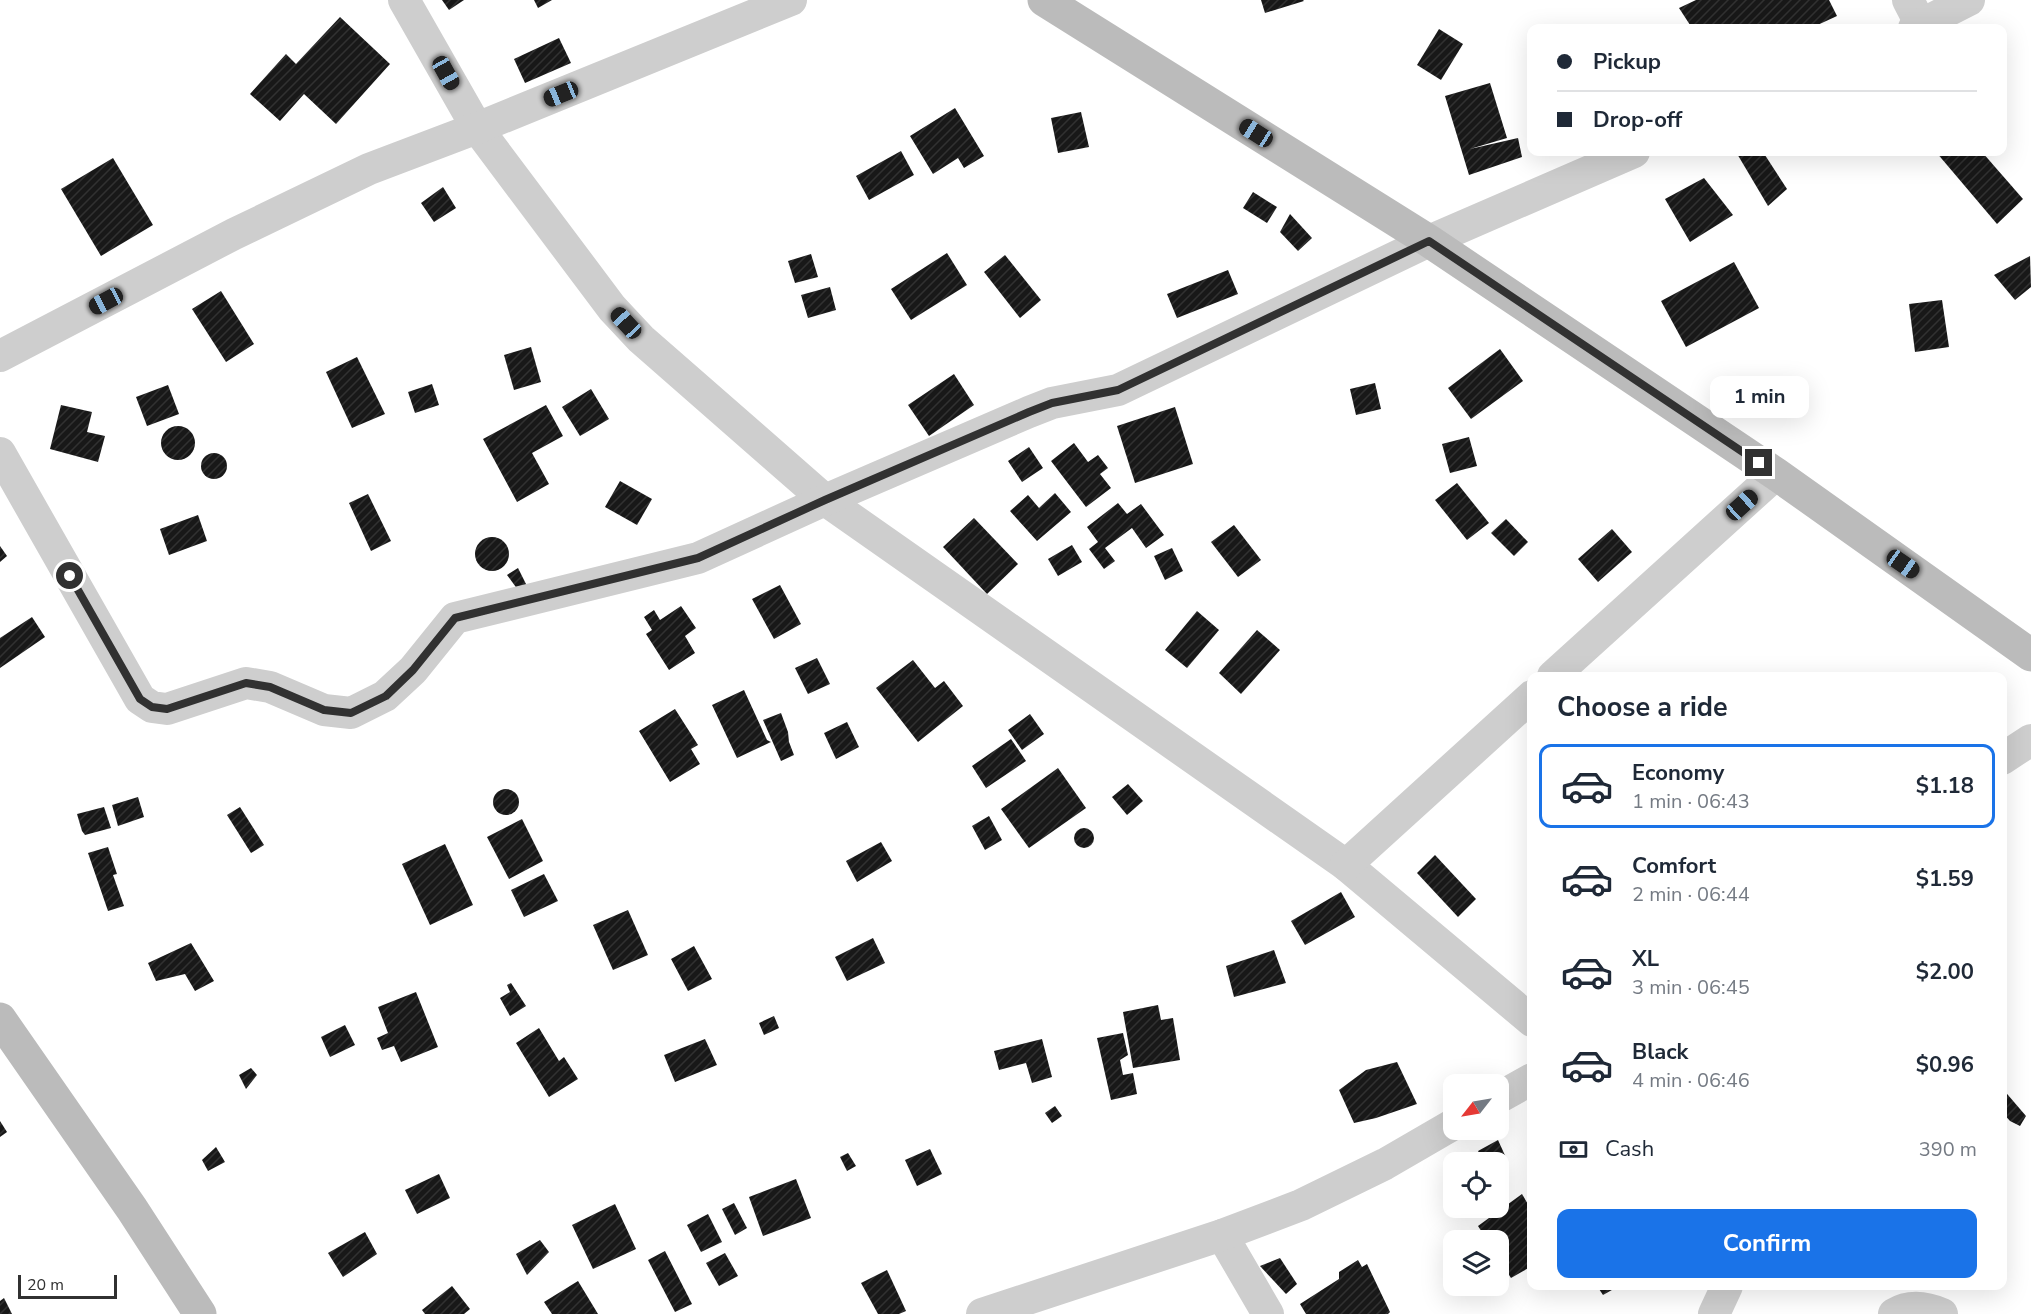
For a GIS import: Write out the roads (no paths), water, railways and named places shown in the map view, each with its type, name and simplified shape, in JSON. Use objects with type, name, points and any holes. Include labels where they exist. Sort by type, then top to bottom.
[{"type":"street","points":[[404,0],[477,128],[612,308],[641,339],[825,500],[1346,865],[1527,1017]]},
{"type":"street","points":[[0,356],[234,234],[358,174],[791,0]]},
{"type":"street","points":[[1044,0],[1429,241],[1776,474],[2031,655]]},
{"type":"street","points":[[1914,18],[1969,0]]},
{"type":"street","points":[[0,453],[140,699],[152,707],[167,709],[246,683],[270,687],[324,710],[351,713],[386,696],[413,670],[455,618],[698,558],[825,500],[1052,403],[1118,390],[1429,241],[1625,156]]},
{"type":"street","points":[[1557,672],[1776,474]]},
{"type":"street","points":[[1346,865],[1527,701]]},
{"type":"street","points":[[2007,756],[2031,740]]},
{"type":"street","points":[[0,1019],[132,1209],[200,1314]]},
{"type":"street","points":[[1509,1092],[1527,1082]]},
{"type":"street","points":[[982,1314],[1222,1235],[1300,1205],[1385,1164],[1443,1130]]},
{"type":"street","points":[[1222,1235],[1268,1314]]},
{"type":"street","points":[[1714,1314],[1725,1290]]},
{"type":"street","points":[[1894,1314],[1912,1307],[1931,1309],[1942,1314]]}]
